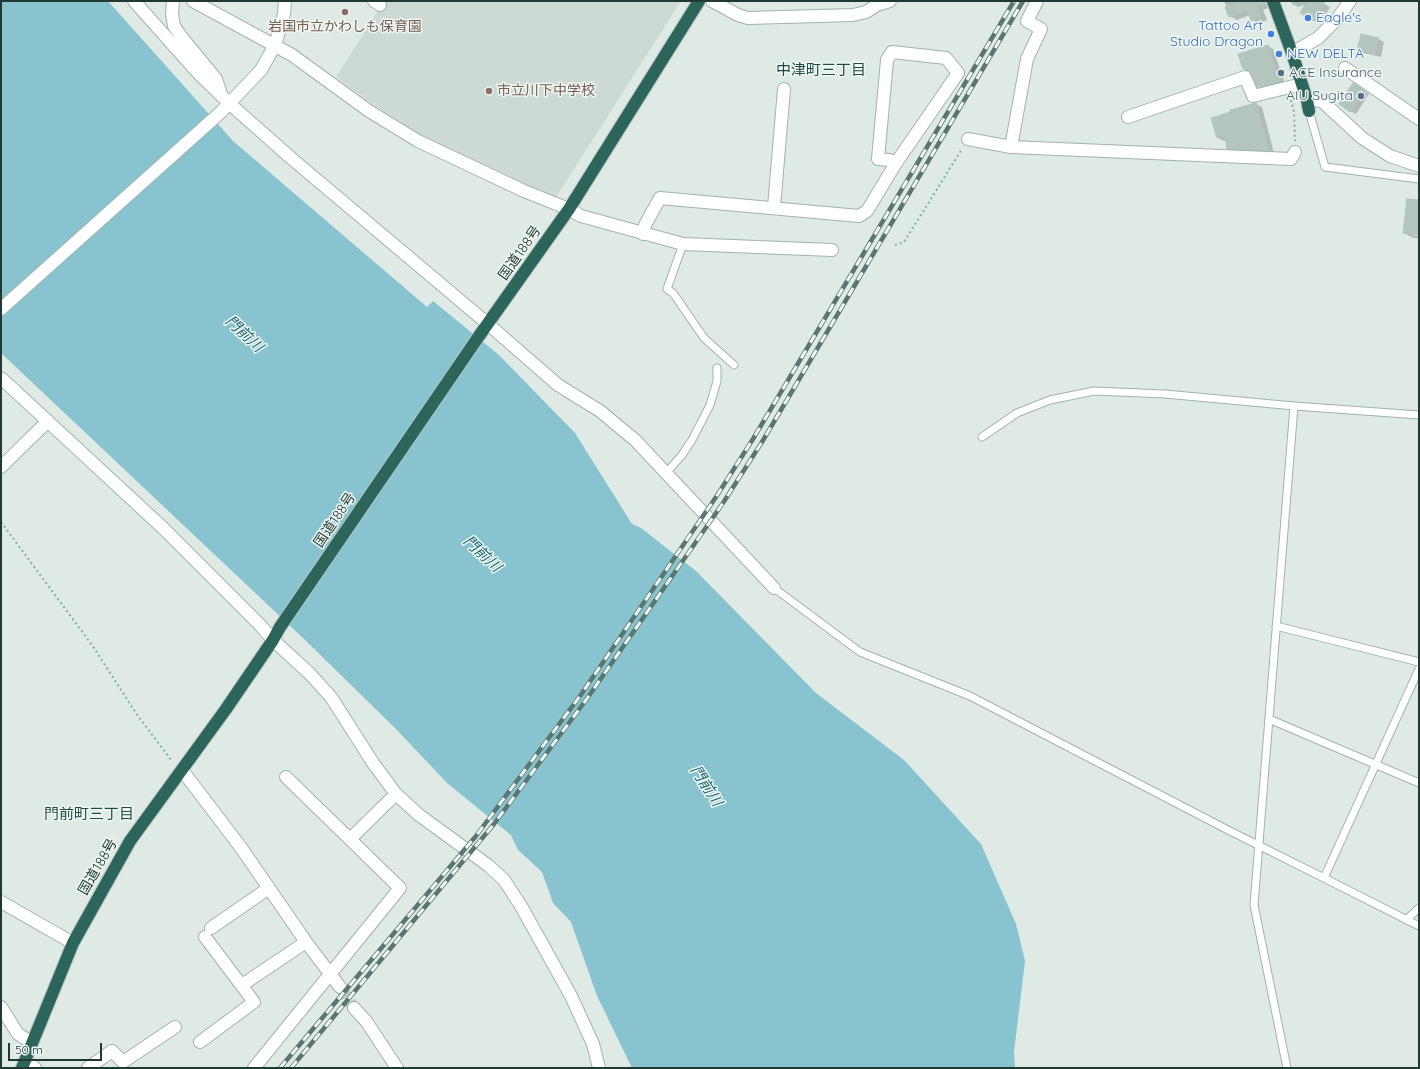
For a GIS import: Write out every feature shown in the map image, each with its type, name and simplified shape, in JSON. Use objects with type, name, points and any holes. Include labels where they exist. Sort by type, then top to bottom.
[{"type":"highway","name":"国道188号","points":[[23,1064],[73,942],[130,841],[226,709],[273,640],[280,627],[479,336],[568,209],[699,1]]},
{"type":"highway","points":[[1274,1],[1308,105]]},
{"type":"street","points":[[134,1],[199,74],[226,100],[354,212],[488,324],[558,386],[600,411],[635,440],[774,588]]},
{"type":"street","points":[[173,1],[172,14],[174,26],[216,79],[226,100]]},
{"type":"street","points":[[193,1],[292,55],[369,111],[418,141],[581,216],[683,244],[832,250]]},
{"type":"street","points":[[1,309],[221,112],[226,100],[261,70],[275,45],[284,14],[285,1]]},
{"type":"street","points":[[712,1],[738,15],[748,18],[853,15],[866,12],[877,5],[890,1]]},
{"type":"street","points":[[1011,147],[1027,59],[1041,29],[1027,22],[1037,1]]},
{"type":"street","points":[[1292,53],[1318,38],[1338,19],[1350,1]]},
{"type":"street","points":[[643,234],[645,225],[660,198],[859,216],[867,210],[896,163],[958,73],[946,58],[892,52],[887,60],[878,159],[890,160],[896,163]]},
{"type":"street","points":[[1345,68],[1419,119]]},
{"type":"street","points":[[1128,117],[1245,77],[1253,96],[1302,84]]},
{"type":"street","points":[[774,208],[784,89]]},
{"type":"street","points":[[1308,105],[1313,98],[1323,102],[1362,138],[1390,156],[1419,166]]},
{"type":"street","points":[[968,139],[1011,147],[1291,158],[1295,152]]},
{"type":"street","points":[[1,378],[163,528],[261,626],[273,640],[309,673],[331,697],[373,763],[396,794],[418,815],[489,866],[504,880],[521,906],[571,996],[593,1044],[599,1068]]},
{"type":"street","points":[[1,467],[48,421]]},
{"type":"street","points":[[182,770],[242,849],[306,942],[340,986]]},
{"type":"street","points":[[254,1068],[400,888],[286,777]]},
{"type":"street","points":[[350,839],[396,794]]},
{"type":"street","points":[[200,1042],[254,1002],[208,932],[269,888]]},
{"type":"street","points":[[1,902],[73,942]]},
{"type":"street","points":[[242,985],[306,942]]},
{"type":"street","points":[[1,1007],[18,1034],[32,1043]]},
{"type":"street","points":[[354,1008],[366,1021],[397,1068]]},
{"type":"street","points":[[88,1068],[112,1051],[124,1062],[175,1027]]},
{"type":"street","points":[[23,1064],[35,1068]]},
{"type":"lane","points":[[1308,105],[1325,167],[1419,179]]},
{"type":"lane","points":[[683,244],[667,289],[673,293],[704,338],[734,365]]},
{"type":"lane","points":[[666,473],[682,455],[692,440],[710,405],[717,381],[717,368]]},
{"type":"lane","points":[[982,437],[1017,413],[1050,400],[1094,391],[1165,394],[1294,406],[1419,415]]},
{"type":"lane","points":[[1287,1068],[1254,905],[1294,406]]},
{"type":"lane","points":[[774,588],[860,652],[970,696],[1258,846],[1419,926]]},
{"type":"lane","points":[[1276,626],[1419,662]]},
{"type":"lane","points":[[1324,878],[1419,669]]},
{"type":"lane","points":[[1269,718],[1419,784]]},
{"type":"lane","points":[[1406,920],[1419,908]]},
{"type":"path","points":[[1288,88],[1294,112],[1295,152]]},
{"type":"path","points":[[895,245],[904,242],[968,139]]},
{"type":"path","points":[[1,522],[92,645],[138,716],[174,764],[182,770]]},
{"type":"shaded area","name":"市立川下中学校","points":[[384,1],[681,1],[555,199],[426,139],[373,104],[336,77]]},
{"type":"water","name":"門前川","points":[[1,1],[108,1],[233,141],[427,307],[433,301],[499,355],[575,433],[632,524],[641,528],[696,571],[816,693],[904,760],[981,844],[1016,924],[1025,961],[1014,1052],[1015,1068],[632,1068],[597,996],[571,922],[553,903],[542,872],[518,850],[511,835],[447,783],[396,729],[304,639],[1,353]]},
{"type":"building","points":[[1241,1],[1266,1],[1266,3],[1257,6],[1261,17],[1251,21],[1247,10],[1229,17],[1225,7]]},
{"type":"building","points":[[1307,1],[1325,1],[1313,21],[1300,13]]},
{"type":"building","points":[[1361,34],[1379,38],[1375,55],[1357,51]]},
{"type":"building","points":[[1268,45],[1280,82],[1257,87],[1250,71],[1245,70],[1245,68],[1243,69],[1238,54]]},
{"type":"building","points":[[1353,83],[1364,90],[1350,112],[1339,104]]},
{"type":"building","points":[[1256,103],[1269,151],[1227,149],[1225,136],[1217,138],[1211,118],[1230,112],[1230,110]]},
{"type":"building","points":[[1407,199],[1419,200],[1419,235],[1403,233]]},
{"type":"tunnel","points":[[340,987],[354,1008]]},
{"type":"railway","points":[[280,1068],[476,836],[580,696],[716,497],[753,439],[1014,1]]},
{"type":"railway","points":[[291,1068],[494,824],[586,700],[723,503],[762,442],[1023,1]]},
{"type":"place","name":"岩国市立かわしも保育園","points":[[345,12]]},
{"type":"place","name":"Eagle's","points":[[1308,18]]},
{"type":"place","name":"Tattoo Art Studio Dragon","points":[[1271,34]]},
{"type":"place","name":"NEW DELTA","points":[[1279,54]]},
{"type":"place","name":"ACE Insurance","points":[[1281,73]]},
{"type":"place","name":"市立川下中学校","points":[[489,91]]},
{"type":"place","name":"AIU Sugita","points":[[1361,96]]},
{"type":"district","name":"中津町三丁目","points":[[821,70]]},
{"type":"district","name":"門前町三丁目","points":[[89,814]]}]
